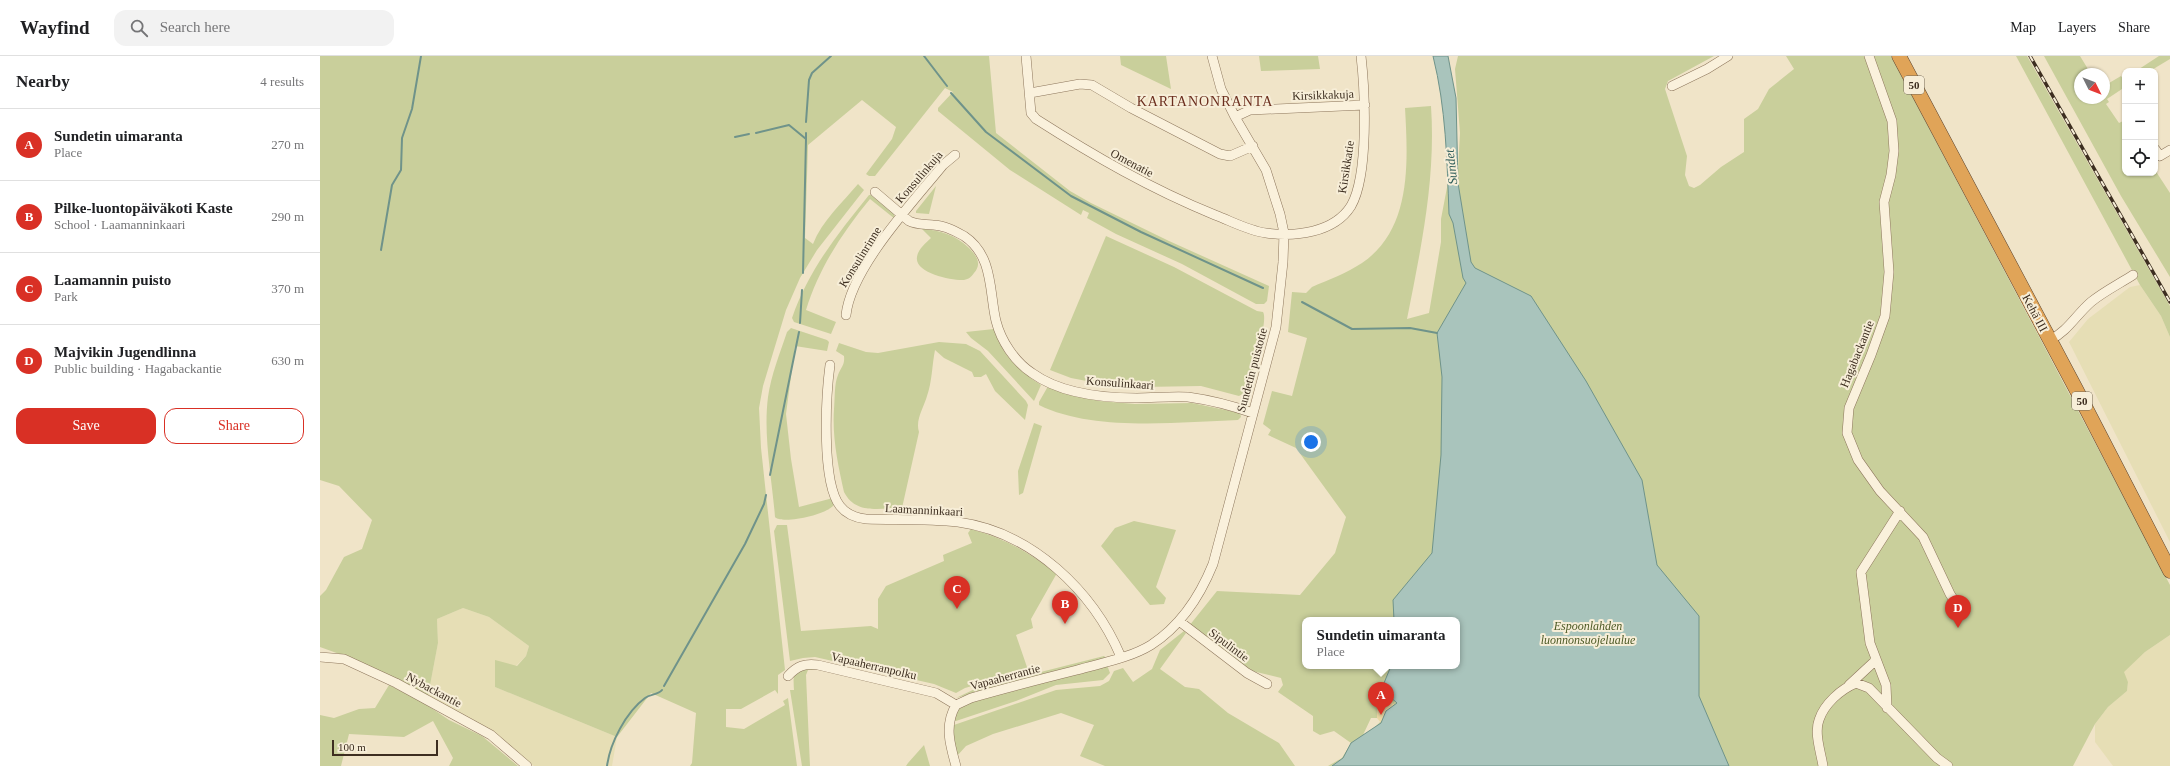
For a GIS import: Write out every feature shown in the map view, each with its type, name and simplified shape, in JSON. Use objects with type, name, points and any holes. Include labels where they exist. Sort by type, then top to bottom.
[{"type":"highway","name":"Kehä III","points":[[1898,56],[2050,340],[2170,571]]},
{"type":"street","name":"Omenatie","points":[[1026,56],[1031,113],[1036,120],[1106,164],[1180,200],[1246,227],[1266,233],[1284,233]]},
{"type":"street","name":"Sundetin puistotie","points":[[1121,658],[1150,646],[1179,621],[1199,595],[1213,564],[1276,327],[1283,262],[1284,233],[1280,214],[1266,170],[1235,117],[1221,89],[1212,56]]},
{"type":"street","name":"Kirsikkatie","points":[[1284,233],[1310,232],[1324,228],[1338,220],[1350,206],[1355,197],[1362,154],[1365,105],[1361,56]]},
{"type":"street","points":[[1672,86],[1707,69],[1728,56]]},
{"type":"street","name":"Hagabackantie","points":[[1869,56],[1892,121],[1894,151],[1891,174],[1884,202],[1889,272],[1884,316],[1872,355],[1849,408],[1847,433],[1858,460],[1880,491],[1923,537],[1950,594],[1959,608]]},
{"type":"street","points":[[1030,94],[1080,84],[1092,85],[1131,108],[1220,154],[1230,156],[1253,146]]},
{"type":"street","name":"Kirsikkakuja","points":[[1235,117],[1250,110],[1365,105]]},
{"type":"street","points":[[2158,153],[2160,156],[2170,150]]},
{"type":"street","name":"Konsulinkuja","points":[[902,216],[943,166],[955,155]]},
{"type":"street","name":"Konsulinkaari","points":[[875,192],[902,216],[916,224],[935,225],[951,229],[965,237],[973,245],[990,273],[996,322],[1004,340],[1020,363],[1046,382],[1083,393],[1102,396],[1135,398],[1187,397],[1253,413]]},
{"type":"street","name":"Konsulinrinne","points":[[846,315],[850,298],[864,269],[902,216]]},
{"type":"street","points":[[2050,340],[2067,328],[2090,302],[2133,275]]},
{"type":"street","name":"Laamanninkaari","points":[[830,365],[826,393],[828,470],[839,505],[846,513],[857,518],[866,519],[943,522],[972,525],[1001,534],[1026,546],[1064,574],[1079,590],[1101,620],[1121,658]]},
{"type":"street","points":[[1887,708],[1886,685],[1870,643],[1861,572],[1900,511]]},
{"type":"street","name":"Sipulintie","points":[[1179,621],[1247,673],[1267,684]]},
{"type":"street","name":"Nybackantie","points":[[320,657],[344,659],[396,683],[491,735],[527,766]]},
{"type":"street","name":"Vapaaherrantie","points":[[956,705],[971,698],[1121,658]]},
{"type":"street","points":[[1823,766],[1818,729],[1819,720],[1830,702],[1876,660]]},
{"type":"street","name":"Vapaaherranpolku","points":[[788,676],[794,670],[807,663],[936,692],[956,705]]},
{"type":"street","points":[[1848,686],[1856,683],[1869,688],[1937,758],[1948,766]]},
{"type":"street","points":[[956,705],[948,725],[949,737],[956,766]]},
{"type":"shaded area","points":[[2140,285],[2161,316],[2170,337],[2170,542],[2069,342],[2088,319],[2130,287]]},
{"type":"shaded area","points":[[463,608],[489,617],[529,646],[526,656],[495,687],[617,737],[612,766],[534,766],[520,755],[428,696],[438,643],[437,619]]},
{"type":"shaded area","points":[[2170,635],[2170,766],[2113,766],[2095,742],[2095,724],[2108,707],[2127,691],[2128,682],[2123,672],[2145,652]]},
{"type":"green space","points":[[320,56],[989,56],[996,133],[1070,191],[1091,203],[1169,241],[1269,286],[1267,301],[1264,304],[1256,304],[1182,264],[1116,234],[1087,218],[1089,213],[1083,210],[1081,215],[1010,170],[938,111],[938,108],[953,92],[945,88],[875,176],[869,176],[866,174],[892,139],[896,127],[862,100],[808,145],[805,238],[813,244],[827,220],[858,184],[864,190],[817,250],[800,278],[786,310],[763,386],[759,408],[761,448],[785,670],[778,675],[778,694],[775,690],[741,709],[726,709],[726,727],[744,729],[785,705],[783,701],[788,698],[797,766],[690,766],[692,763],[696,713],[651,693],[617,737],[495,687],[495,660],[517,666],[526,656],[529,646],[489,617],[463,608],[437,619],[438,643],[428,696],[356,660],[320,647],[320,596],[326,590],[344,557],[362,549],[372,520],[339,486],[320,480]]},
{"type":"green space","points":[[1120,56],[1166,56],[1171,89],[1121,65]]},
{"type":"green space","points":[[1259,56],[1318,56],[1320,69],[1261,71]]},
{"type":"green space","points":[[1458,56],[1714,56],[1668,81],[1665,89],[1687,156],[1685,175],[1689,186],[1694,188],[1700,185],[1721,167],[1744,152],[1744,119],[1758,109],[1769,89],[1794,69],[1786,56],[1891,56],[2170,585],[2170,635],[2145,652],[2124,672],[2128,682],[2127,691],[2108,707],[2095,724],[2073,766],[1328,766],[1342,758],[1351,743],[1334,731],[1320,735],[1313,731],[1313,716],[1278,692],[1283,685],[1281,678],[1248,670],[1189,626],[1217,591],[1300,595],[1335,553],[1346,517],[1296,448],[1268,435],[1271,430],[1263,424],[1272,391],[1292,396],[1307,338],[1288,332],[1292,292],[1306,293],[1312,287],[1356,267],[1378,249],[1390,232],[1398,213],[1403,193],[1407,150],[1405,108],[1431,106],[1432,133],[1429,187],[1422,240],[1407,319],[1429,313],[1441,242],[1441,219],[1449,177],[1458,170],[1460,133],[1455,69]],"holes":[[[1381,689],[1386,696],[1388,703],[1384,716],[1375,727],[1363,735],[1371,718],[1377,718],[1377,702]]]},
{"type":"green space","points":[[2016,56],[2027,56],[2170,306],[2170,337],[2161,316],[2140,285]]},
{"type":"green space","points":[[2044,56],[2080,56],[2087,68],[2074,68],[2074,104],[2106,104],[2119,123],[2122,122],[2122,176],[2158,176],[2158,175],[2170,193],[2170,277],[2121,196]]},
{"type":"green space","points":[[2159,56],[2170,56],[2170,59],[2155,68],[2141,68]]},
{"type":"green space","points":[[2121,76],[2122,89],[2110,97],[2110,82]]},
{"type":"green space","points":[[936,186],[929,214],[916,213],[916,211]]},
{"type":"green space","points":[[869,195],[871,195],[894,214],[895,219],[870,199],[832,252],[811,295],[806,310],[836,322],[831,334],[794,322],[792,318],[799,300],[815,268],[846,224]]},
{"type":"green space","points":[[922,229],[947,234],[964,243],[978,260],[978,266],[972,276],[964,280],[952,279],[935,275],[922,267],[918,263],[917,257],[922,246],[931,238]]},
{"type":"green space","points":[[1106,236],[1174,267],[1257,311],[1263,312],[1264,317],[1261,338],[1246,392],[1239,396],[1201,386],[1142,387],[1097,383],[1071,378],[1050,370]]},
{"type":"green space","points":[[791,328],[829,342],[827,351],[795,346],[786,414],[791,459],[799,507],[833,498],[835,503],[832,507],[817,514],[787,520],[775,517],[767,442],[767,412],[769,389],[773,372],[787,332]]},
{"type":"green space","points":[[994,329],[997,338],[1012,362],[1041,385],[1034,401],[988,351],[971,338],[966,332]]},
{"type":"green space","points":[[939,342],[966,344],[980,351],[1026,401],[1028,405],[1025,420],[995,391],[986,374],[981,377],[974,377],[972,372],[944,358],[935,350],[930,385],[919,418],[919,432],[902,508],[869,509],[855,504],[844,492],[835,440],[835,387],[844,359],[844,356],[836,351],[839,343],[866,352],[878,353]]},
{"type":"green space","points":[[1049,387],[1099,401],[1135,404],[1192,403],[1240,413],[1241,417],[1238,420],[1163,423],[1110,422],[1085,419],[1061,413],[1039,405],[1039,402]]},
{"type":"green space","points":[[1034,423],[1042,426],[1023,493],[1019,495],[1018,471]]},
{"type":"green space","points":[[1134,521],[1176,530],[1156,587],[1166,598],[1164,604],[1150,605],[1101,546],[1115,528]]},
{"type":"green space","points":[[777,525],[787,525],[801,631],[871,626],[878,629],[878,599],[886,586],[944,561],[943,555],[972,543],[968,533],[971,529],[996,537],[1026,552],[1057,573],[1031,619],[1033,628],[1016,635],[1028,670],[965,688],[956,693],[934,684],[815,657],[790,661],[774,531]]},
{"type":"green space","points":[[1184,631],[1186,633],[1160,669],[1185,687],[1199,689],[1228,713],[1279,743],[1295,766],[1105,766],[1080,756],[1094,725],[1061,713],[993,734],[966,746],[957,756],[951,726],[1056,690],[1100,686],[1109,681],[1114,671],[1123,668],[1133,682],[1152,669],[1160,650]]},
{"type":"green space","points":[[1104,656],[1106,658],[956,698],[977,688]]},
{"type":"green space","points":[[1107,665],[1110,673],[1103,680],[1056,685],[1016,701],[956,721],[953,720],[955,713],[963,703]]},
{"type":"green space","points":[[809,667],[819,669],[808,670],[806,675],[810,766],[802,766],[790,690],[794,690],[795,675]]},
{"type":"green space","points":[[389,685],[424,703],[449,720],[482,736],[518,766],[449,766],[453,758],[433,721],[404,737],[349,734],[341,766],[320,766],[320,715],[334,718],[359,709],[375,708]]},
{"type":"green space","points":[[924,745],[930,766],[906,766],[908,763]]},
{"type":"sand","points":[[1392,701],[1395,707],[1386,711],[1381,723],[1377,718],[1377,702]]},
{"type":"water","name":"Espoonlahden luonnonsuojelualue","points":[[1433,56],[1448,56],[1456,98],[1458,183],[1471,262],[1475,268],[1531,296],[1586,381],[1642,480],[1657,565],[1699,616],[1699,696],[1729,766],[1332,766],[1343,758],[1351,743],[1381,723],[1386,711],[1397,703],[1389,696],[1384,683],[1390,669],[1460,669],[1460,617],[1394,617],[1393,600],[1432,553],[1441,455],[1442,377],[1437,333],[1466,283],[1463,278],[1453,223],[1449,214],[1443,115]]},
{"type":"waterway","points":[[381,250],[392,185],[401,170],[402,138],[412,109],[421,56]]},
{"type":"waterway","points":[[806,122],[809,80],[812,73],[831,56]]},
{"type":"waterway","points":[[924,56],[947,86]]},
{"type":"waterway","points":[[951,93],[986,132],[1071,196],[1141,232],[1263,288]]},
{"type":"waterway","points":[[756,133],[789,125],[806,139],[803,273]]},
{"type":"waterway","points":[[806,133],[806,139]]},
{"type":"waterway","points":[[735,137],[749,134]]},
{"type":"waterway","points":[[800,323],[802,290]]},
{"type":"waterway","points":[[1302,302],[1352,329],[1410,328],[1437,333]]},
{"type":"waterway","points":[[770,475],[799,332]]},
{"type":"waterway","points":[[664,686],[745,544],[764,504],[766,495]]},
{"type":"waterway","points":[[607,766],[615,738],[631,711],[645,698],[662,690]]},
{"type":"railway","points":[[2030,56],[2170,302]]},
{"type":"place","name":"Laamannin puisto","points":[[957,609]]},
{"type":"place","name":"Pilke-luontopäiväkoti Kaste","points":[[1065,624]]},
{"type":"place","name":"Majvikin Jugendlinna","points":[[1958,628]]},
{"type":"place","name":"Sundetin uimaranta","points":[[1381,715]]},
{"type":"district","name":"KARTANONRANTA","points":[[1205,101]]},
{"type":"water label","name":"Sundet","points":[[1451,167]]}]
